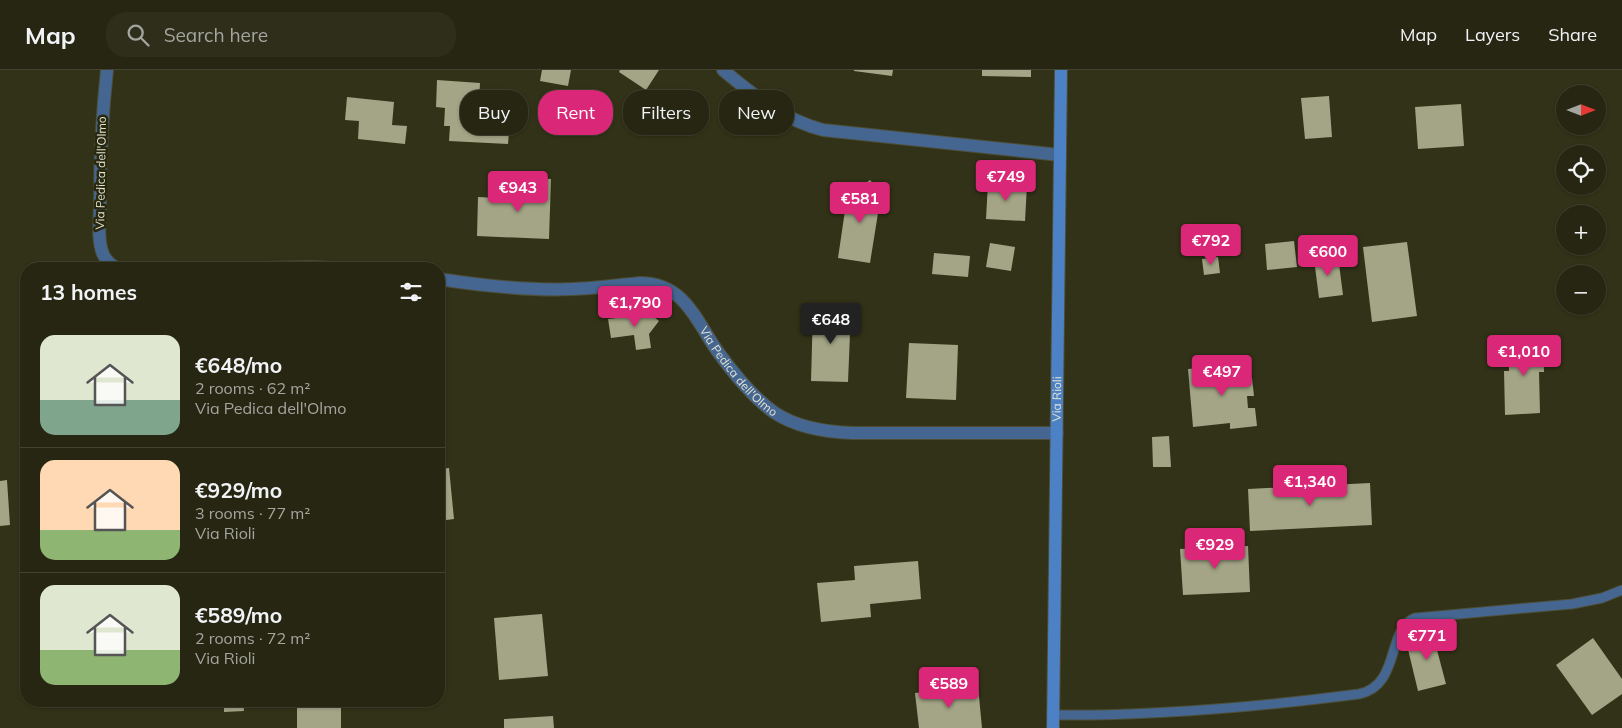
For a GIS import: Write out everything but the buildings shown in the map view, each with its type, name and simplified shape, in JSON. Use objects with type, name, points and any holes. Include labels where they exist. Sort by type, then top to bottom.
[{"type":"main road","name":"Via Rioli","points":[[1053,728],[1061,70]]},
{"type":"street","name":"Via Pedica dell'Olmo","points":[[107,70],[100,151],[100,240],[104,256],[108,262]]},
{"type":"street","points":[[723,70],[784,115],[802,124],[823,130],[1060,155]]},
{"type":"street","name":"Via Pedica dell'Olmo","points":[[445,281],[504,288],[538,289],[575,289],[640,283],[665,287],[685,302],[720,355],[754,395],[777,414],[809,428],[852,433],[1057,433]]},
{"type":"lane","points":[[1054,715],[1168,712],[1359,694],[1373,689],[1382,680],[1402,631],[1410,620],[1415,618],[1572,604],[1602,598],[1622,590]]}]
